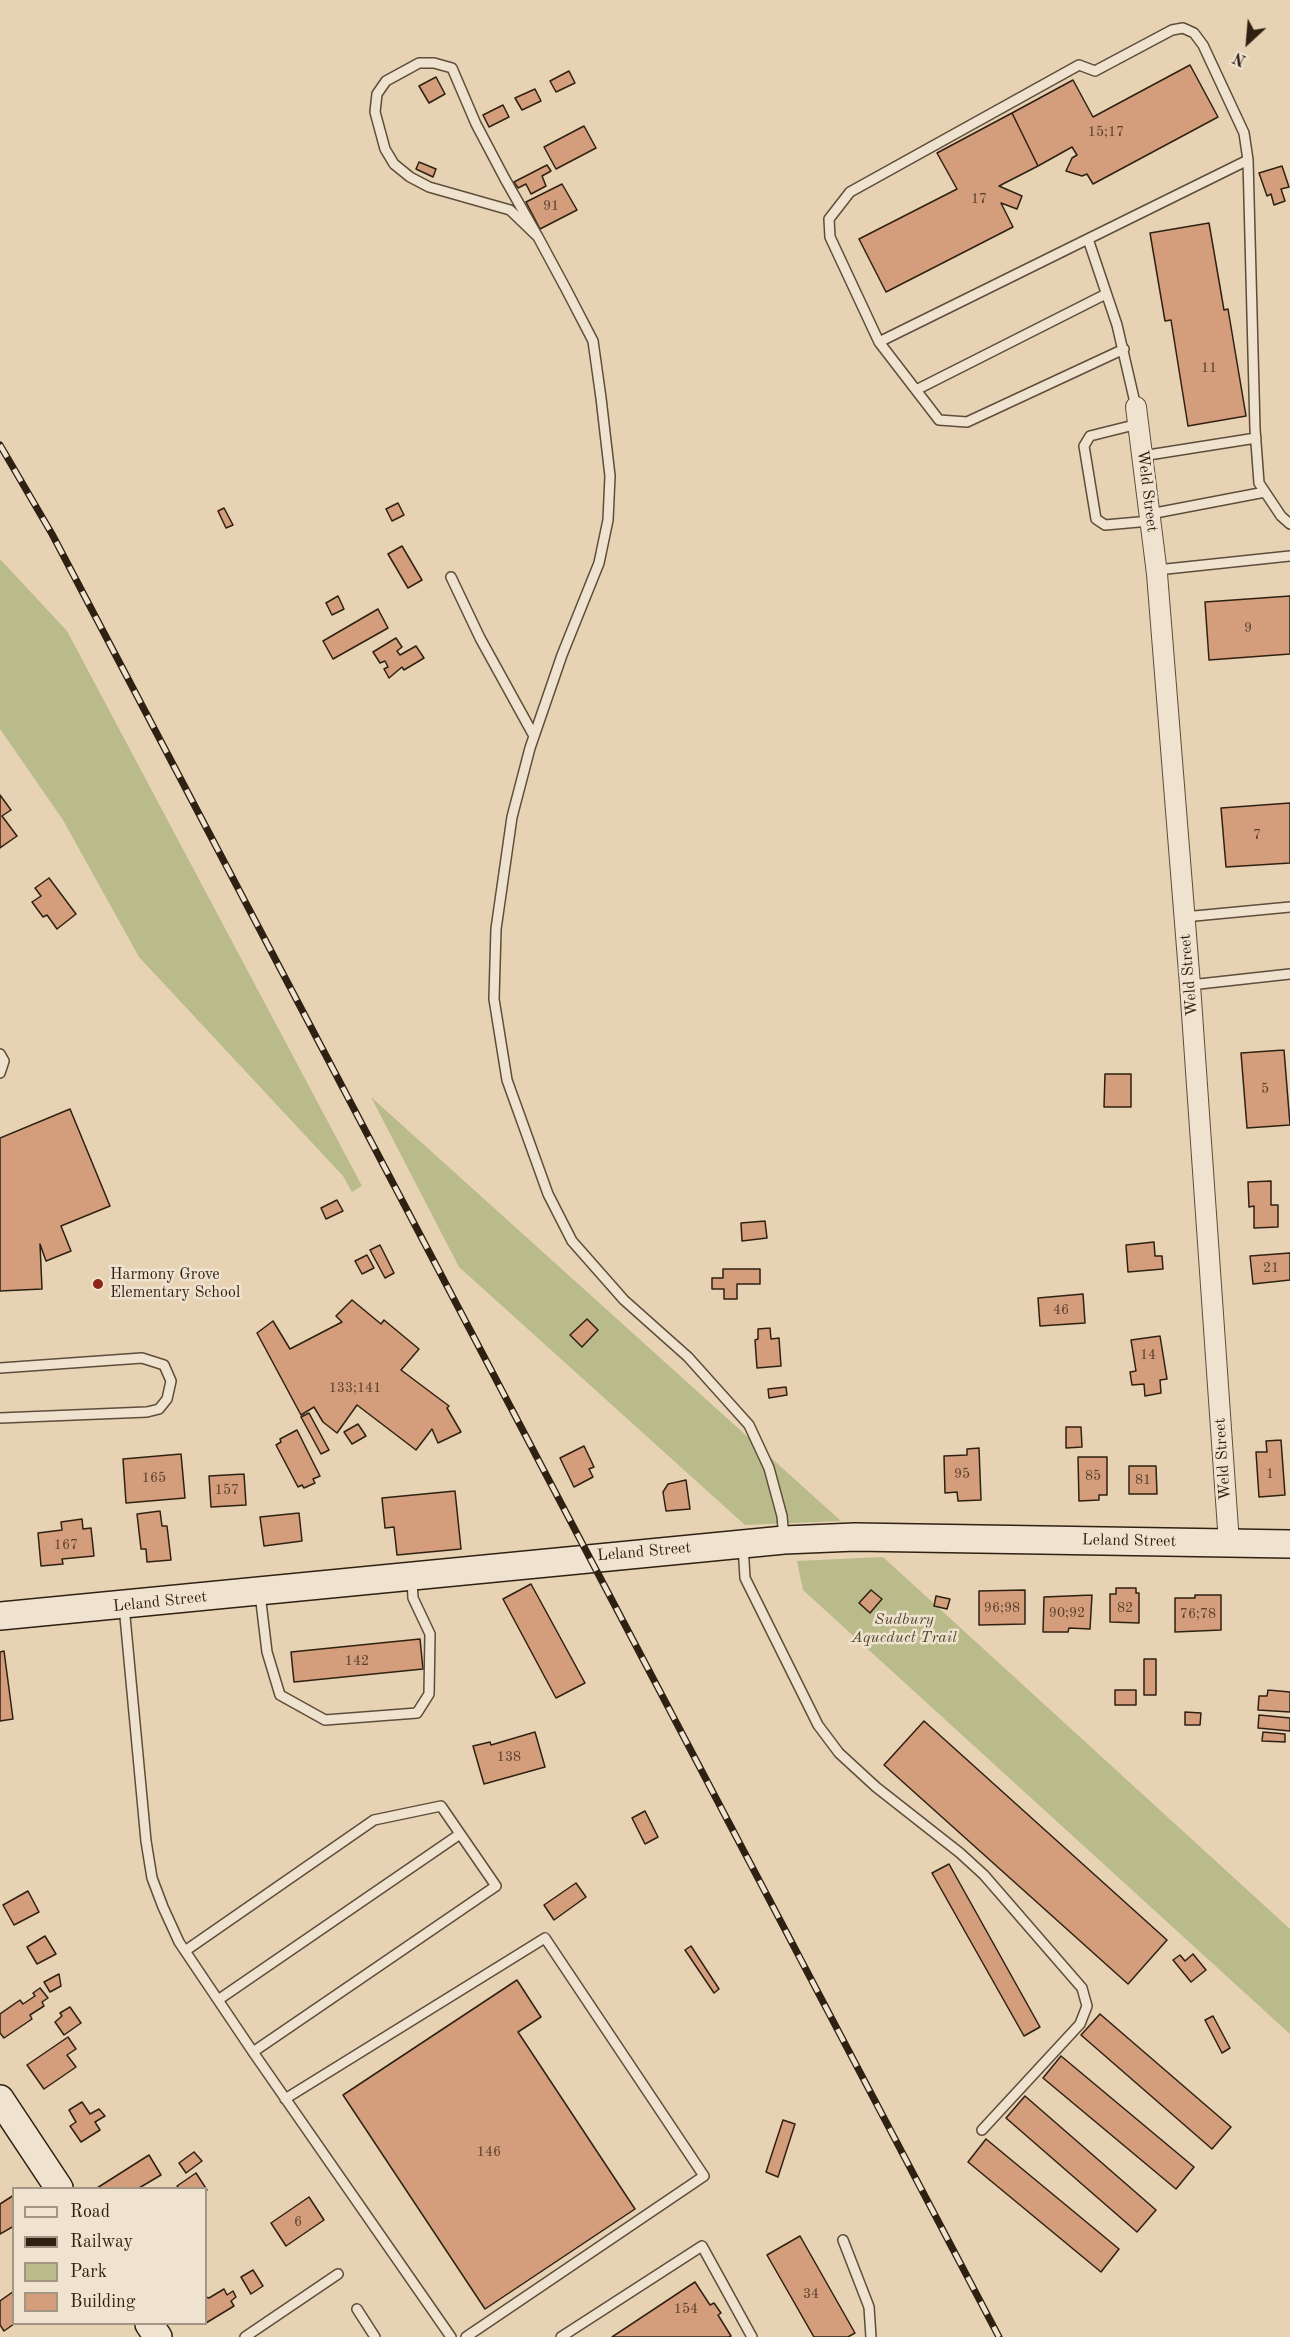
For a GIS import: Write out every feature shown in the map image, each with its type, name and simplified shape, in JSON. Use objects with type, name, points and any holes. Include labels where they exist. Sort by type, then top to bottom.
[{"type":"street","name":"Weld Street","points":[[1137,416],[1157,570],[1190,985],[1229,1543]]},
{"type":"street","name":"Leland Street","points":[[0,1616],[124,1606],[784,1540],[866,1538],[1290,1544]]},
{"type":"street","points":[[0,2099],[58,2187]]},
{"type":"lane","points":[[1124,349],[966,422],[939,420],[879,342],[830,237],[829,219],[850,192],[1079,64],[1095,71],[1172,30],[1183,28],[1194,33],[1203,45],[1244,133],[1248,160],[1259,483],[1290,524]]},
{"type":"lane","points":[[538,237],[510,210],[429,187],[410,177],[394,164],[381,140],[375,112],[377,94],[386,81],[419,63],[434,63],[452,68],[476,124],[538,237],[593,341],[610,476],[608,520],[599,563],[562,655],[534,736],[512,817],[496,929],[494,999],[507,1080],[548,1194],[572,1241],[624,1300],[688,1357],[749,1425],[769,1468],[782,1516],[784,1540]]},
{"type":"lane","points":[[879,342],[1248,160]]},
{"type":"lane","points":[[1088,239],[1124,349],[1137,416],[1090,436],[1084,446],[1096,519],[1105,525],[1265,492]]},
{"type":"lane","points":[[916,390],[1107,294]]},
{"type":"lane","points":[[1142,456],[1256,438]]},
{"type":"lane","points":[[1157,570],[1290,556]]},
{"type":"lane","points":[[451,577],[480,638],[534,736]]},
{"type":"lane","points":[[1184,917],[1290,907]]},
{"type":"lane","points":[[1190,985],[1290,974]]},
{"type":"lane","points":[[0,1054],[4,1061],[0,1073]]},
{"type":"lane","points":[[0,1368],[142,1358],[165,1365],[171,1381],[167,1399],[159,1409],[147,1412],[0,1418]]},
{"type":"lane","points":[[743,1543],[745,1578],[818,1725],[839,1753],[976,1868],[1082,1988],[1087,2006],[1080,2024],[982,2130]]},
{"type":"lane","points":[[260,1592],[267,1652],[280,1695],[325,1720],[417,1713],[429,1694],[430,1634],[413,1598],[412,1576]]},
{"type":"lane","points":[[124,1606],[146,1841],[152,1878],[163,1907],[185,1951],[451,2337]]},
{"type":"lane","points":[[185,1951],[374,1820],[441,1806],[496,1886],[253,2052]]},
{"type":"lane","points":[[218,2000],[460,1834]]},
{"type":"lane","points":[[285,2099],[545,1938],[704,2176],[466,2337]]},
{"type":"lane","points":[[843,2240],[869,2307],[871,2337]]},
{"type":"lane","points":[[561,2337],[702,2246],[752,2337]]},
{"type":"lane","points":[[245,2337],[338,2274]]},
{"type":"lane","points":[[357,2309],[375,2337]]},
{"type":"green space","points":[[0,559],[67,631],[362,1186],[352,1192],[343,1176],[139,957],[63,820],[0,729]]},
{"type":"green space","points":[[371,1097],[841,1521],[745,1525],[459,1267]]},
{"type":"green space","name":"Sudbury Aqueduct Trail","points":[[883,1557],[1290,1929],[1290,2034],[803,1590],[797,1561]]},
{"type":"building","points":[[1190,65],[1218,117],[1093,184],[1087,174],[1082,176],[1066,171],[1072,158],[1077,155],[1072,147],[1038,166],[1012,113],[1073,80],[1093,117]]},
{"type":"building","points":[[569,71],[575,83],[556,92],[550,81]]},
{"type":"building","points":[[436,77],[445,94],[429,103],[419,86]]},
{"type":"building","points":[[535,89],[541,101],[522,110],[515,98]]},
{"type":"building","points":[[503,105],[509,117],[489,127],[483,115]]},
{"type":"building","points":[[1012,113],[1038,166],[999,186],[1022,196],[1017,209],[1001,203],[1013,227],[886,292],[859,239],[957,189],[937,153]]},
{"type":"building","points":[[584,126],[596,148],[556,169],[544,147]]},
{"type":"building","points":[[419,162],[436,169],[433,177],[416,169]]},
{"type":"building","points":[[547,165],[551,171],[542,176],[546,186],[531,194],[526,184],[518,188],[514,182]]},
{"type":"building","points":[[1282,166],[1289,187],[1281,189],[1285,201],[1274,205],[1271,194],[1267,196],[1259,173]]},
{"type":"building","points":[[562,184],[577,210],[540,229],[526,202]]},
{"type":"building","points":[[1209,223],[1224,310],[1228,309],[1246,416],[1188,426],[1171,320],[1165,321],[1150,233]]},
{"type":"building","points":[[398,503],[404,515],[392,521],[386,509]]},
{"type":"building","points":[[224,508],[233,525],[226,528],[218,511]]},
{"type":"building","points":[[402,546],[422,580],[408,588],[388,554]]},
{"type":"building","points":[[338,596],[344,609],[332,615],[326,603]]},
{"type":"building","points":[[1290,596],[1290,654],[1209,660],[1205,602]]},
{"type":"building","points":[[378,609],[388,628],[333,659],[323,641]]},
{"type":"building","points":[[396,638],[402,647],[397,651],[400,655],[416,646],[424,658],[404,670],[402,667],[389,678],[384,669],[388,667],[385,661],[380,663],[373,652]]},
{"type":"building","points":[[0,795],[11,810],[2,816],[17,836],[0,848]]},
{"type":"building","points":[[1290,803],[1290,863],[1226,867],[1221,808]]},
{"type":"building","points":[[49,878],[76,914],[57,929],[47,915],[43,917],[32,902],[41,896],[35,888]]},
{"type":"building","points":[[1284,1050],[1290,1125],[1247,1128],[1241,1053]]},
{"type":"building","points":[[1105,1074],[1131,1074],[1131,1107],[1104,1107]]},
{"type":"building","points":[[70,1109],[110,1206],[61,1226],[71,1251],[46,1261],[40,1244],[42,1289],[0,1291],[0,1138]]},
{"type":"building","points":[[1271,1181],[1271,1205],[1278,1205],[1278,1227],[1254,1228],[1254,1206],[1249,1207],[1248,1182]]},
{"type":"building","points":[[337,1200],[343,1211],[326,1219],[321,1208]]},
{"type":"building","points":[[765,1221],[767,1238],[742,1241],[741,1223]]},
{"type":"building","points":[[1154,1242],[1155,1256],[1162,1256],[1163,1269],[1128,1272],[1126,1245]]},
{"type":"building","points":[[380,1245],[394,1273],[385,1278],[370,1250]]},
{"type":"building","points":[[1290,1253],[1290,1280],[1253,1284],[1250,1256]]},
{"type":"building","points":[[367,1255],[374,1268],[362,1274],[355,1261]]},
{"type":"building","points":[[723,1269],[760,1269],[760,1284],[737,1284],[737,1299],[724,1299],[724,1289],[712,1289],[712,1278],[723,1278]]},
{"type":"building","points":[[1083,1294],[1085,1323],[1040,1326],[1038,1298]]},
{"type":"building","points":[[352,1300],[381,1324],[384,1320],[419,1349],[401,1370],[449,1406],[447,1408],[461,1432],[438,1443],[432,1429],[416,1450],[357,1405],[337,1433],[323,1422],[314,1407],[301,1415],[257,1333],[273,1321],[290,1349],[342,1322],[336,1316]]},
{"type":"building","points":[[587,1319],[598,1330],[582,1347],[570,1335]]},
{"type":"building","points":[[770,1328],[771,1339],[779,1338],[781,1366],[757,1368],[755,1340],[758,1339],[758,1329]]},
{"type":"building","points":[[1160,1336],[1167,1379],[1160,1380],[1161,1393],[1145,1396],[1144,1384],[1132,1385],[1130,1372],[1136,1371],[1131,1340]]},
{"type":"building","points":[[786,1387],[787,1395],[769,1398],[768,1389]]},
{"type":"building","points":[[309,1413],[329,1450],[321,1454],[301,1417]]},
{"type":"building","points":[[358,1424],[366,1436],[352,1444],[344,1432]]},
{"type":"building","points":[[1066,1427],[1081,1427],[1082,1447],[1066,1448]]},
{"type":"building","points":[[297,1430],[320,1476],[313,1479],[315,1483],[304,1488],[302,1485],[298,1487],[276,1445],[281,1442],[280,1439]]},
{"type":"building","points":[[1281,1440],[1285,1495],[1259,1497],[1256,1452],[1267,1452],[1266,1441]]},
{"type":"building","points":[[584,1446],[594,1467],[589,1469],[593,1477],[574,1487],[560,1458]]},
{"type":"building","points":[[979,1448],[981,1500],[958,1501],[957,1492],[945,1493],[944,1456],[967,1455],[967,1449]]},
{"type":"building","points":[[181,1454],[185,1498],[126,1503],[123,1459]]},
{"type":"building","points":[[1078,1457],[1107,1457],[1107,1495],[1099,1495],[1099,1500],[1079,1501]]},
{"type":"building","points":[[1129,1466],[1156,1466],[1157,1494],[1129,1494]]},
{"type":"building","points":[[244,1474],[246,1505],[211,1507],[209,1476]]},
{"type":"building","points":[[686,1480],[690,1509],[666,1511],[663,1492],[668,1484]]},
{"type":"building","points":[[455,1491],[461,1549],[397,1555],[394,1527],[385,1528],[382,1498]]},
{"type":"building","points":[[160,1511],[162,1526],[167,1526],[171,1560],[147,1562],[146,1549],[141,1549],[137,1514]]},
{"type":"building","points":[[299,1513],[302,1541],[264,1546],[260,1517]]},
{"type":"building","points":[[82,1519],[83,1529],[91,1528],[94,1556],[62,1559],[63,1564],[41,1566],[38,1533],[62,1530],[61,1522]]},
{"type":"building","points":[[531,1584],[585,1683],[556,1698],[503,1599]]},
{"type":"building","points":[[1116,1588],[1136,1588],[1136,1593],[1139,1593],[1139,1623],[1110,1622],[1110,1594],[1116,1594]]},
{"type":"building","points":[[871,1590],[882,1599],[870,1613],[859,1603]]},
{"type":"building","points":[[1025,1590],[1025,1624],[979,1625],[979,1591]]},
{"type":"building","points":[[1092,1595],[1090,1629],[1069,1628],[1068,1632],[1043,1632],[1044,1597]]},
{"type":"building","points":[[1195,1595],[1221,1595],[1221,1630],[1175,1632],[1175,1598],[1195,1598]]},
{"type":"building","points":[[936,1596],[950,1599],[947,1609],[934,1606]]},
{"type":"building","points":[[420,1639],[423,1669],[294,1682],[291,1652]]},
{"type":"building","points":[[4,1651],[13,1719],[0,1721],[0,1652]]},
{"type":"building","points":[[1144,1659],[1156,1659],[1156,1695],[1144,1695]]},
{"type":"building","points":[[1115,1690],[1136,1690],[1136,1705],[1115,1705]]},
{"type":"building","points":[[1268,1690],[1290,1692],[1290,1712],[1258,1710],[1259,1696],[1267,1696]]},
{"type":"building","points":[[1185,1712],[1201,1713],[1200,1725],[1185,1725]]},
{"type":"building","points":[[1259,1715],[1290,1718],[1290,1731],[1258,1728]]},
{"type":"building","points":[[924,1721],[1167,1940],[1128,1984],[884,1765]]},
{"type":"building","points":[[535,1732],[545,1767],[484,1784],[473,1746],[490,1742],[491,1745]]},
{"type":"building","points":[[1263,1732],[1285,1734],[1285,1742],[1262,1741]]},
{"type":"building","points":[[645,1811],[658,1837],[645,1844],[632,1818]]},
{"type":"building","points":[[949,1864],[1040,2027],[1024,2036],[932,1873]]},
{"type":"building","points":[[576,1883],[586,1897],[554,1920],[544,1905]]},
{"type":"building","points":[[28,1891],[39,1912],[14,1925],[3,1905]]},
{"type":"building","points":[[45,1936],[56,1954],[37,1964],[27,1947]]},
{"type":"building","points":[[691,1946],[719,1989],[714,1993],[685,1950]]},
{"type":"building","points":[[1193,1954],[1206,1970],[1191,1982],[1173,1960],[1180,1955],[1185,1961]]},
{"type":"building","points":[[59,1974],[61,1986],[50,1992],[44,1982]]},
{"type":"building","points":[[517,1980],[541,2017],[518,2032],[635,2209],[485,2309],[343,2095]]},
{"type":"building","points":[[40,1988],[48,1998],[42,2002],[44,2006],[30,2015],[32,2019],[4,2038],[0,2033],[0,2014],[20,2000],[23,2004],[35,1996],[33,1993]]},
{"type":"building","points":[[70,2007],[81,2023],[64,2035],[55,2022],[62,2016],[60,2013]]},
{"type":"building","points":[[1100,2014],[1231,2127],[1212,2149],[1081,2035]]},
{"type":"building","points":[[1213,2016],[1230,2048],[1222,2053],[1205,2020]]},
{"type":"building","points":[[68,2037],[76,2049],[67,2055],[76,2067],[44,2089],[27,2065]]},
{"type":"building","points":[[1061,2056],[1194,2167],[1176,2189],[1043,2078]]},
{"type":"building","points":[[1025,2096],[1156,2210],[1137,2232],[1006,2118]]},
{"type":"building","points":[[82,2102],[90,2114],[99,2109],[105,2116],[95,2122],[100,2130],[81,2142],[70,2126],[76,2122],[69,2110]]},
{"type":"building","points":[[783,2120],[795,2124],[778,2177],[766,2172]]},
{"type":"building","points":[[986,2139],[1119,2249],[1101,2272],[968,2162]]},
{"type":"building","points":[[194,2152],[202,2161],[186,2173],[179,2163]]},
{"type":"building","points":[[149,2155],[161,2175],[141,2187],[99,2187]]},
{"type":"building","points":[[196,2173],[205,2187],[178,2187]]},
{"type":"building","points":[[12,2196],[12,2227],[0,2234],[0,2204]]},
{"type":"building","points":[[309,2197],[324,2220],[286,2246],[271,2223]]},
{"type":"building","points":[[800,2236],[855,2333],[848,2337],[814,2337],[767,2255]]},
{"type":"building","points":[[253,2270],[263,2286],[251,2294],[241,2277]]},
{"type":"building","points":[[695,2282],[710,2305],[714,2303],[721,2313],[718,2315],[731,2336],[612,2337]]},
{"type":"building","points":[[224,2289],[227,2295],[233,2291],[236,2297],[231,2301],[234,2306],[207,2322],[207,2297]]},
{"type":"building","points":[[12,2292],[13,2325],[4,2331],[0,2325],[0,2301]]},
{"type":"railway","points":[[0,445],[52,534],[999,2337]]},
{"type":"place","name":"Harmony Grove Elementary School","points":[[98,1284]]}]
